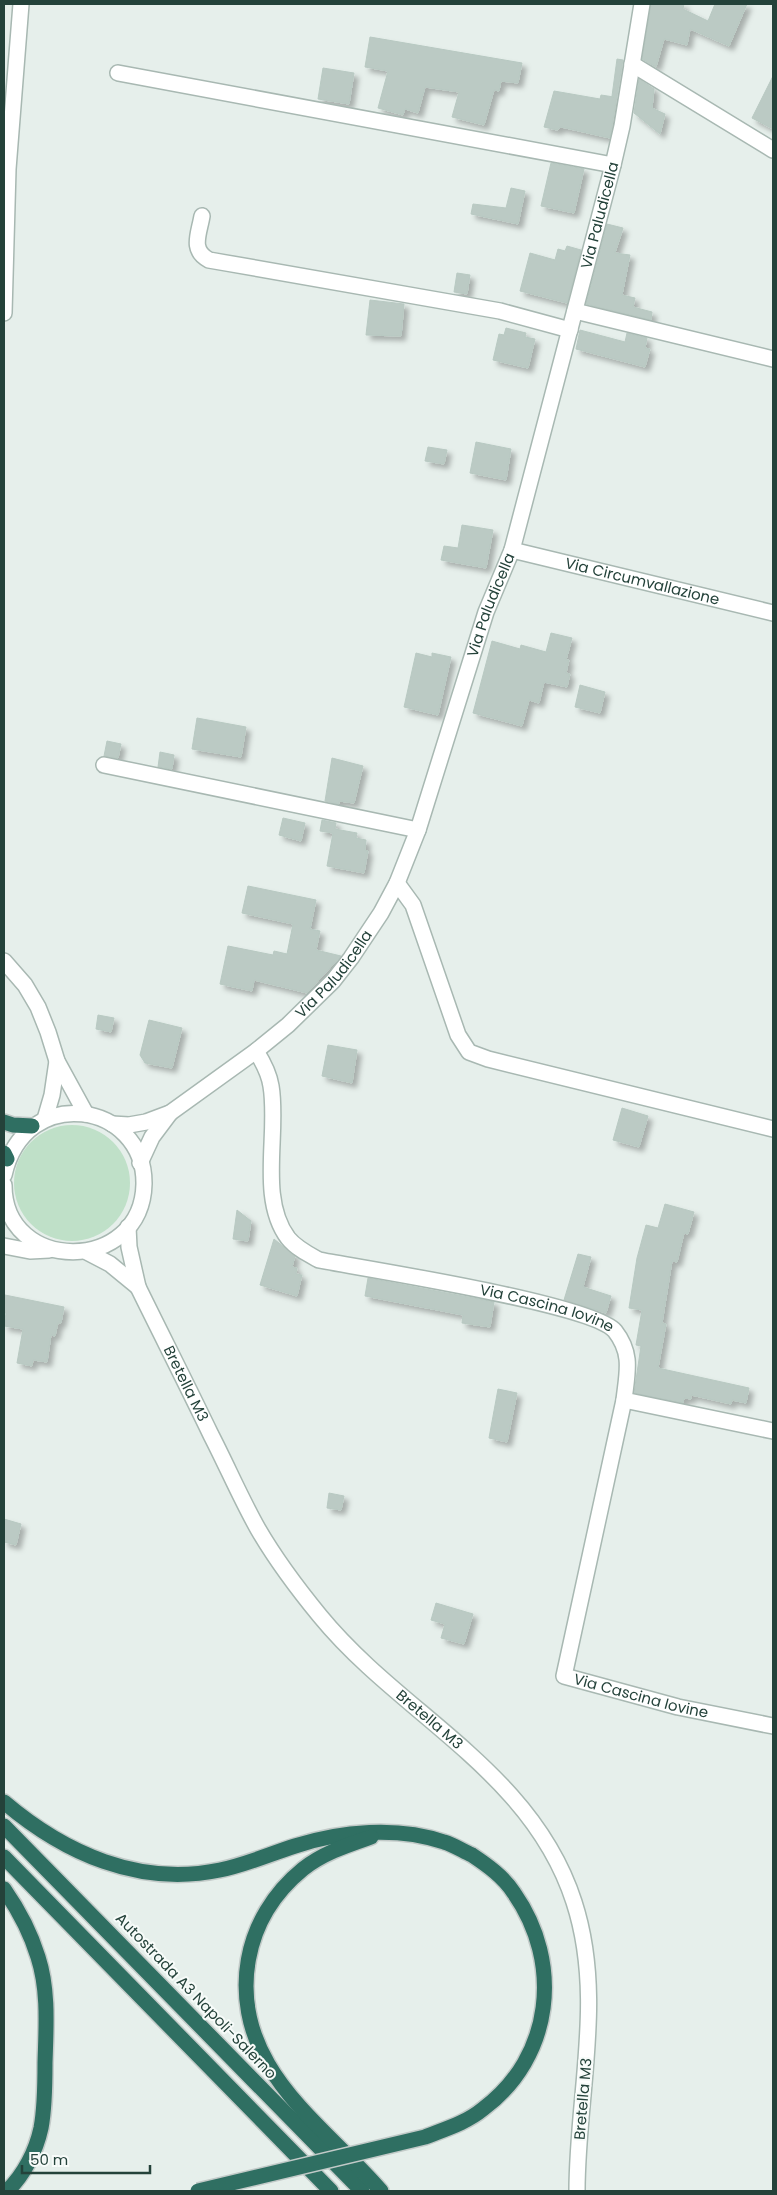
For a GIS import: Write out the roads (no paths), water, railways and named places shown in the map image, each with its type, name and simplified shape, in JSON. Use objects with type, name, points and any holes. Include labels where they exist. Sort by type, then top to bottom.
[{"type":"highway","points":[[4,1122],[13,1125],[38,1122]]},
{"type":"highway","points":[[4,1802],[68,1847],[115,1866],[153,1874],[220,1870],[298,1845],[347,1833],[409,1833],[445,1842],[472,1855],[489,1867],[513,1891],[530,1920],[541,1949],[546,1982],[543,2011],[536,2039],[524,2065],[506,2089],[483,2110],[458,2125],[425,2137],[198,2191]]},
{"type":"highway","name":"Autostrada A3 Napoli-Salerno","points":[[4,1826],[362,2191]]},
{"type":"highway","points":[[380,1834],[324,1855],[304,1868],[284,1886],[269,1906],[257,1930],[249,1955],[245,1982],[247,2009],[254,2034],[268,2064],[290,2095],[381,2191]]},
{"type":"highway","points":[[4,1857],[331,2191]]},
{"type":"highway","points":[[4,1889],[25,1926],[38,1956],[44,1982],[46,2012],[41,2128],[25,2168],[7,2191]]},
{"type":"street","points":[[4,313],[8,169],[21,4]]},
{"type":"street","name":"Via Paludicella","points":[[112,1124],[129,1125],[146,1122],[170,1113],[256,1051],[288,1025],[332,981],[366,936],[397,883],[418,830],[486,612],[512,550],[612,165],[642,4]]},
{"type":"street","points":[[632,64],[773,150]]},
{"type":"street","points":[[118,72],[612,165]]},
{"type":"street","points":[[202,216],[196,248],[200,256],[209,260],[500,311],[570,330]]},
{"type":"street","points":[[575,312],[773,359]]},
{"type":"street","name":"Via Circumvallazione","points":[[512,550],[773,613]]},
{"type":"street","points":[[104,766],[418,830]]},
{"type":"street","points":[[397,883],[413,906],[447,1008],[458,1035],[469,1052],[506,1064],[773,1128]]},
{"type":"street","points":[[4,961],[25,985],[38,1007],[57,1061],[86,1114]]},
{"type":"street","name":"Via Cascina Iovine","points":[[256,1051],[266,1068],[271,1085],[274,1119],[272,1172],[274,1208],[280,1225],[300,1250],[320,1260],[515,1297],[581,1313],[613,1329],[625,1346],[628,1365],[624,1400],[564,1676],[678,1707],[773,1726]]},
{"type":"street","points":[[38,1122],[52,1095],[57,1061]]},
{"type":"street","name":"Via Paludicella","points":[[140,1163],[152,1137],[170,1113]]},
{"type":"street","points":[[4,1174],[6,1156],[22,1135],[38,1122],[58,1114],[86,1114],[112,1124],[132,1144],[140,1163],[144,1183],[137,1213],[128,1227],[117,1238],[103,1247],[87,1252],[70,1253],[54,1250],[39,1244],[26,1234],[15,1222],[7,1207],[4,1185]]},
{"type":"street","name":"Bretella M3","points":[[128,1227],[129,1247],[138,1287],[258,1528],[285,1572],[322,1619],[366,1663],[487,1768],[518,1802],[540,1833],[559,1866],[574,1900],[584,1938],[589,1973],[590,2018],[577,2154],[577,2191]]},
{"type":"street","points":[[4,1246],[30,1251]]},
{"type":"street","points":[[4,1258],[30,1251],[54,1250]]},
{"type":"street","name":"Bretella M3","points":[[87,1252],[110,1264],[138,1287]]},
{"type":"street","points":[[624,1400],[773,1432]]}]
